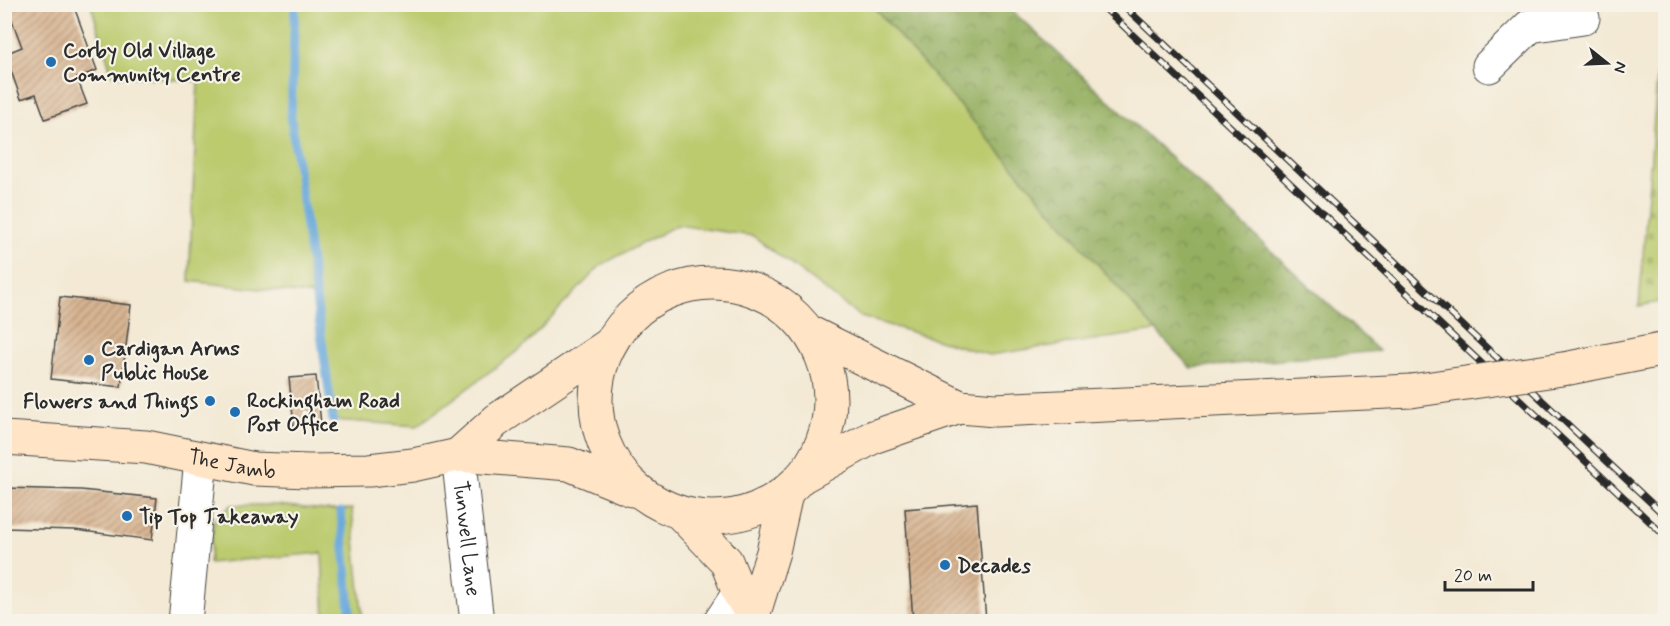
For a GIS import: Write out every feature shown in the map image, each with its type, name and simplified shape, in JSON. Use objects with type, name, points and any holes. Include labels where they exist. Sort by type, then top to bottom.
[{"type":"main road","points":[[638,492],[612,461],[597,423],[597,382],[610,344],[635,312],[668,291],[707,282],[747,286],[783,304],[811,333],[960,407],[995,410],[1411,391],[1569,368],[1665,349]]},
{"type":"main road","points":[[748,610],[773,552],[796,484],[828,430],[830,379],[811,333]]},
{"type":"main road","name":"The Jamb","points":[[458,455],[497,420],[610,344]]},
{"type":"main road","points":[[682,515],[719,519],[754,512],[873,437],[960,407]]},
{"type":"main road","name":"The Jamb","points":[[4,438],[146,447],[254,469],[369,470],[413,465],[458,455],[569,464],[638,492],[682,515]]},
{"type":"main road","points":[[682,515],[726,561],[748,610]]},
{"type":"street","points":[[1489,66],[1530,26],[1583,18]]},
{"type":"street","name":"Tunwell Lane","points":[[458,455],[477,621]]},
{"type":"street","points":[[185,621],[201,459]]},
{"type":"street","points":[[720,621],[748,610]]},
{"type":"green space","points":[[91,5],[872,5],[1156,331],[989,355],[861,317],[753,236],[677,225],[601,265],[523,347],[417,426],[333,420],[314,295],[189,281],[198,81],[112,75]]},
{"type":"green space","points":[[872,5],[1006,5],[1379,351],[1191,368],[1156,331]]},
{"type":"green space","points":[[1663,5],[1666,5],[1665,301],[1639,306]]},
{"type":"green space","points":[[231,505],[276,505],[326,510],[352,509],[363,621],[325,621],[322,553],[209,563],[214,520]]},
{"type":"building","name":"Corby Old Village Community Centre","points":[[6,4],[73,4],[97,70],[77,78],[87,104],[45,119],[36,94],[21,99],[5,54],[22,47]]},
{"type":"building","name":"Cardigan Arms Public House","points":[[60,297],[131,305],[121,387],[51,379]]},
{"type":"building","points":[[316,376],[321,424],[294,426],[289,378]]},
{"type":"building","points":[[4,488],[81,490],[157,498],[152,540],[75,530],[4,528]]},
{"type":"building","name":"Decades","points":[[977,503],[986,621],[913,621],[905,509]]},
{"type":"waterway","points":[[295,4],[291,119],[333,420]]},
{"type":"waterway","points":[[341,512],[351,622]]},
{"type":"railway","points":[[1100,4],[1666,537]]},
{"type":"railway","points":[[1122,4],[1666,517]]},
{"type":"place","name":"Corby Old Village Community Centre","points":[[51,62]]},
{"type":"place","name":"Cardigan Arms Public House","points":[[89,360]]},
{"type":"place","name":"Flowers and Things","points":[[210,401]]},
{"type":"place","name":"Rockingham Road Post Office","points":[[235,412]]},
{"type":"place","name":"Tip Top Takeaway","points":[[127,516]]},
{"type":"place","name":"Decades","points":[[945,565]]}]
